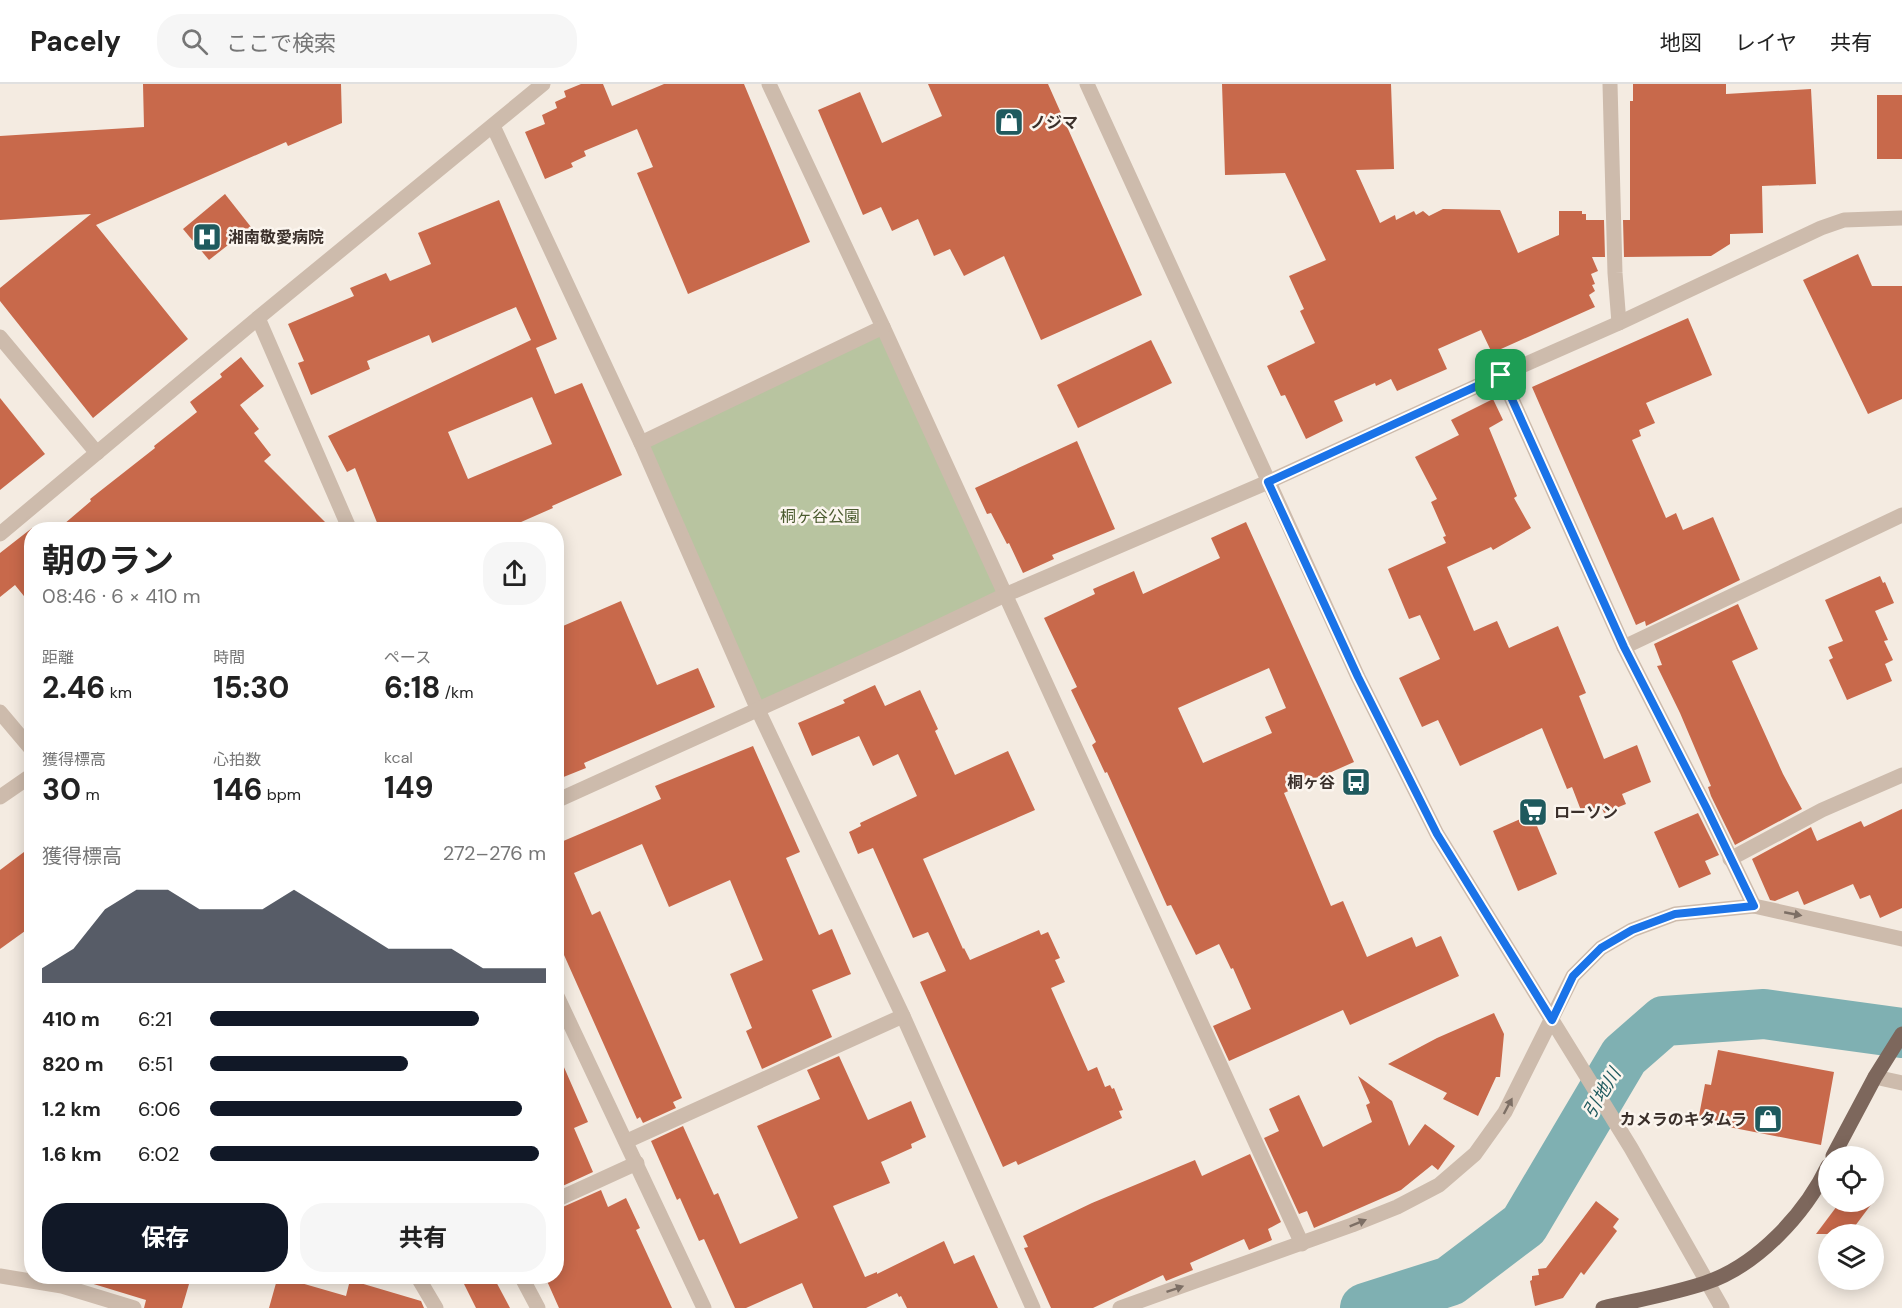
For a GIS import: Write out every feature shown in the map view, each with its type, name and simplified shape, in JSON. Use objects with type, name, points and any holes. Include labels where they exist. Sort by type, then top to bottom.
[{"type":"main road","points":[[1838,1146],[1902,1034]]},
{"type":"main road","points":[[1603,1308],[1706,1283],[1742,1266],[1783,1232],[1818,1184]]},
{"type":"street","points":[[0,534],[543,84]]},
{"type":"street","points":[[769,84],[883,327],[1302,1244]]},
{"type":"street","points":[[1087,84],[1358,677],[1437,834],[1631,1148],[1722,1308]]},
{"type":"street","points":[[1610,84],[1615,273],[1619,323]]},
{"type":"street","points":[[494,126],[641,443],[758,710],[903,1016],[1033,1308]]},
{"type":"street","points":[[564,797],[1005,595],[1268,482],[1619,323],[1821,228],[1844,220],[1902,218]]},
{"type":"street","points":[[258,318],[347,522]]},
{"type":"street","points":[[641,443],[883,327]]},
{"type":"street","points":[[0,337],[97,453]]},
{"type":"street","points":[[1501,375],[1624,647],[1754,906]]},
{"type":"street","points":[[1624,647],[1902,515]]},
{"type":"street","points":[[0,712],[24,740]]},
{"type":"street","points":[[1730,859],[1822,810],[1902,774]]},
{"type":"street","points":[[0,797],[24,780]]},
{"type":"street","points":[[1120,1308],[1302,1244],[1397,1206],[1439,1185],[1475,1154],[1505,1112],[1573,976],[1601,948],[1632,930],[1675,914],[1754,906],[1902,939]]},
{"type":"street","points":[[564,1011],[704,1308]]},
{"type":"street","points":[[627,1141],[903,1016]]},
{"type":"street","points":[[1878,1073],[1902,1083]]},
{"type":"street","points":[[564,1196],[637,1163]]},
{"type":"street","points":[[0,1276],[24,1280]]},
{"type":"street","points":[[50,1284],[134,1308]]},
{"type":"street","points":[[422,1284],[436,1308]]},
{"type":"street","points":[[525,1284],[538,1308]]},
{"type":"green space","name":"桐ヶ谷公園","points":[[883,327],[1005,595],[758,710],[641,443]]},
{"type":"building","points":[[143,84],[341,84],[342,123],[288,146],[286,142],[96,225],[188,339],[93,418],[0,301],[0,288],[91,214],[0,220],[0,136],[144,127]]},
{"type":"building","points":[[581,84],[603,84],[612,106],[664,84],[744,84],[810,242],[688,294],[637,173],[653,167],[637,129],[584,151],[586,156],[571,163],[573,167],[545,179],[525,132],[545,124],[542,115],[557,108],[555,102],[566,97],[564,91]]},
{"type":"building","points":[[928,84],[1048,84],[1142,295],[1041,340],[1004,256],[964,276],[950,249],[934,256],[918,219],[892,231],[881,207],[863,215],[818,110],[860,92],[882,143],[942,116]]},
{"type":"building","points":[[1222,84],[1391,84],[1394,169],[1356,170],[1380,223],[1395,215],[1396,220],[1414,211],[1416,215],[1423,211],[1429,216],[1443,209],[1500,210],[1518,253],[1559,235],[1559,211],[1582,211],[1582,214],[1586,214],[1586,220],[1604,220],[1605,257],[1592,257],[1598,271],[1591,274],[1595,291],[1589,295],[1595,307],[1492,353],[1481,330],[1438,349],[1447,369],[1397,391],[1391,379],[1376,386],[1375,383],[1334,401],[1343,421],[1306,439],[1285,395],[1281,396],[1267,366],[1315,343],[1300,311],[1304,309],[1289,276],[1326,260],[1285,173],[1225,175]]},
{"type":"building","points":[[1633,84],[1726,84],[1726,94],[1811,89],[1816,184],[1762,186],[1763,233],[1730,234],[1730,244],[1711,256],[1624,257],[1623,220],[1630,220],[1630,101],[1633,101]]},
{"type":"building","points":[[1877,95],[1902,95],[1902,159],[1877,159]]},
{"type":"building","points":[[225,194],[251,227],[209,260],[183,229]]},
{"type":"building","points":[[499,200],[557,339],[536,348],[555,394],[582,383],[622,475],[521,522],[377,522],[355,468],[347,472],[328,436],[531,340],[516,307],[432,343],[429,335],[367,361],[370,369],[311,395],[298,363],[304,361],[288,324],[354,296],[350,288],[386,273],[390,281],[431,264],[418,233]],"holes":[[[532,397],[552,444],[468,479],[448,432]]]},
{"type":"building","points":[[1858,254],[1872,286],[1902,286],[1902,399],[1868,414],[1803,280]]},
{"type":"building","points":[[1688,318],[1712,375],[1646,403],[1655,423],[1639,430],[1641,436],[1632,440],[1666,518],[1676,513],[1683,530],[1713,517],[1740,580],[1646,626],[1645,621],[1636,625],[1532,387]]},
{"type":"building","points":[[1151,340],[1172,383],[1078,428],[1057,385]]},
{"type":"building","points":[[241,357],[264,386],[240,405],[259,429],[254,433],[271,455],[264,461],[325,522],[66,522],[91,501],[90,499],[197,412],[190,402],[222,377],[220,374]]},
{"type":"building","points":[[0,398],[45,454],[0,490]]},
{"type":"building","points":[[1493,399],[1503,420],[1489,428],[1517,496],[1514,498],[1531,528],[1493,550],[1491,547],[1447,567],[1474,631],[1497,621],[1509,648],[1558,626],[1586,693],[1579,696],[1604,759],[1637,745],[1651,782],[1622,794],[1626,804],[1604,813],[1601,806],[1582,813],[1572,787],[1567,789],[1542,728],[1460,766],[1438,720],[1422,727],[1399,678],[1440,659],[1420,615],[1409,619],[1388,569],[1446,543],[1443,537],[1446,536],[1431,502],[1437,499],[1415,457],[1459,435],[1451,420]]},
{"type":"building","points":[[1077,441],[1115,529],[1052,555],[1054,559],[1023,573],[1009,543],[1007,544],[991,513],[987,514],[975,488]]},
{"type":"building","points":[[1246,522],[1354,762],[1284,793],[1331,906],[1343,901],[1367,957],[1412,937],[1416,947],[1441,936],[1459,976],[1350,1025],[1343,1010],[1229,1061],[1213,1026],[1251,1009],[1233,968],[1231,969],[1219,944],[1196,955],[1171,905],[1167,906],[1107,772],[1105,773],[1092,745],[1096,742],[1071,690],[1077,687],[1044,618],[1095,594],[1093,589],[1134,571],[1143,594],[1220,558],[1211,538]],"holes":[[[1269,668],[1286,708],[1265,717],[1272,733],[1203,763],[1178,708]]]},
{"type":"building","points":[[24,534],[24,596],[15,585],[0,597],[0,553]]},
{"type":"building","points":[[1880,576],[1894,603],[1875,611],[1888,640],[1884,641],[1893,660],[1885,664],[1892,681],[1847,700],[1829,660],[1833,658],[1828,647],[1843,641],[1825,600]]},
{"type":"building","points":[[621,601],[657,685],[698,668],[715,707],[584,763],[586,768],[564,777],[564,626]]},
{"type":"building","points":[[1738,604],[1758,649],[1732,661],[1783,774],[1802,809],[1735,845],[1711,796],[1708,787],[1711,786],[1657,666],[1662,665],[1654,644]]},
{"type":"building","points":[[875,685],[885,706],[920,690],[955,775],[1008,751],[1035,810],[923,859],[970,960],[1039,930],[1041,935],[1048,932],[1060,958],[1055,960],[1065,982],[1051,988],[1088,1071],[1097,1067],[1105,1087],[1110,1085],[1112,1089],[1114,1088],[1123,1110],[1119,1111],[1122,1118],[1018,1165],[1016,1161],[1003,1167],[920,982],[946,971],[928,932],[913,938],[873,848],[858,854],[849,832],[861,826],[860,823],[917,796],[898,754],[873,766],[859,736],[812,756],[798,723],[845,703],[843,700]]},
{"type":"building","points":[[753,746],[800,852],[786,858],[819,935],[832,929],[851,974],[812,990],[832,1037],[762,1069],[746,1031],[752,1028],[730,974],[763,960],[730,880],[669,907],[642,844],[574,873],[592,915],[600,911],[682,1098],[673,1102],[676,1108],[643,1123],[640,1117],[637,1119],[564,955],[564,841],[661,799],[655,786]]},
{"type":"building","points":[[1902,809],[1902,908],[1880,918],[1870,895],[1860,899],[1853,884],[1804,905],[1798,891],[1775,901],[1770,900],[1752,859],[1811,827],[1817,841],[1861,821],[1864,827]]},
{"type":"building","points":[[1698,813],[1719,855],[1705,861],[1711,874],[1679,888],[1654,832]]},
{"type":"building","points":[[1532,814],[1557,874],[1518,891],[1493,831]]},
{"type":"building","points":[[24,852],[24,932],[0,949],[0,870]]},
{"type":"building","points":[[1494,1013],[1504,1034],[1500,1077],[1496,1077],[1478,1116],[1443,1099],[1447,1093],[1388,1064],[1437,1038]]},
{"type":"building","points":[[1718,1050],[1834,1072],[1821,1145],[1698,1121],[1705,1084],[1711,1085]]},
{"type":"building","points":[[839,1056],[868,1120],[911,1101],[926,1137],[911,1144],[912,1148],[881,1162],[890,1183],[833,1206],[865,1277],[877,1272],[877,1274],[944,1241],[954,1264],[974,1255],[998,1308],[907,1308],[897,1293],[866,1308],[813,1308],[802,1283],[746,1308],[735,1308],[704,1239],[699,1241],[680,1198],[677,1200],[651,1141],[683,1126],[714,1195],[718,1193],[740,1244],[798,1218],[757,1126],[820,1099],[807,1070]]},
{"type":"building","points":[[564,1067],[588,1122],[574,1128],[593,1172],[564,1185]]},
{"type":"building","points":[[1358,1076],[1392,1101],[1409,1146],[1425,1124],[1455,1146],[1438,1170],[1432,1165],[1401,1190],[1314,1228],[1307,1211],[1299,1214],[1264,1138],[1279,1131],[1269,1109],[1299,1095],[1323,1147],[1372,1122],[1366,1105],[1370,1103]]},
{"type":"building","points":[[1250,1154],[1281,1222],[1268,1229],[1272,1240],[1249,1250],[1244,1239],[1190,1263],[1193,1270],[1166,1281],[1163,1275],[1093,1308],[1051,1308],[1024,1248],[1028,1247],[1023,1236],[1092,1203],[1195,1160],[1202,1176]]},
{"type":"building","points":[[601,1190],[608,1207],[626,1198],[640,1228],[636,1230],[672,1308],[559,1308],[548,1284],[564,1284],[564,1206]]},
{"type":"building","points":[[1596,1201],[1619,1219],[1613,1227],[1617,1231],[1584,1275],[1581,1272],[1563,1298],[1535,1306],[1530,1281],[1532,1276],[1539,1275],[1538,1269],[1546,1268]]},
{"type":"building","points":[[1832,1212],[1866,1212],[1856,1224],[1824,1224]]},
{"type":"building","points":[[94,1284],[189,1284],[182,1308],[144,1308],[146,1300]]},
{"type":"building","points":[[276,1284],[304,1284],[346,1296],[349,1284],[364,1284],[421,1301],[424,1308],[269,1308]]},
{"type":"building","points":[[464,1284],[497,1284],[510,1308],[476,1308]]},
{"type":"waterway","name":"引地川","points":[[1365,1308],[1450,1281],[1524,1225],[1624,1056],[1664,1021],[1764,1014],[1902,1033]]},
{"type":"place","name":"ノジマ","points":[[1009,122]]},
{"type":"place","name":"湘南敬愛病院","points":[[207,237]]},
{"type":"place","name":"桐ヶ谷","points":[[1356,782]]},
{"type":"place","name":"ローソン","points":[[1533,812]]},
{"type":"place","name":"カメラのキタムラ","points":[[1768,1119]]},
{"type":"route","points":[[1501,375],[1624,647],[1754,906],[1675,914],[1632,930],[1601,948],[1573,976],[1552,1020],[1437,834],[1358,677],[1268,482],[1501,375]]}]
